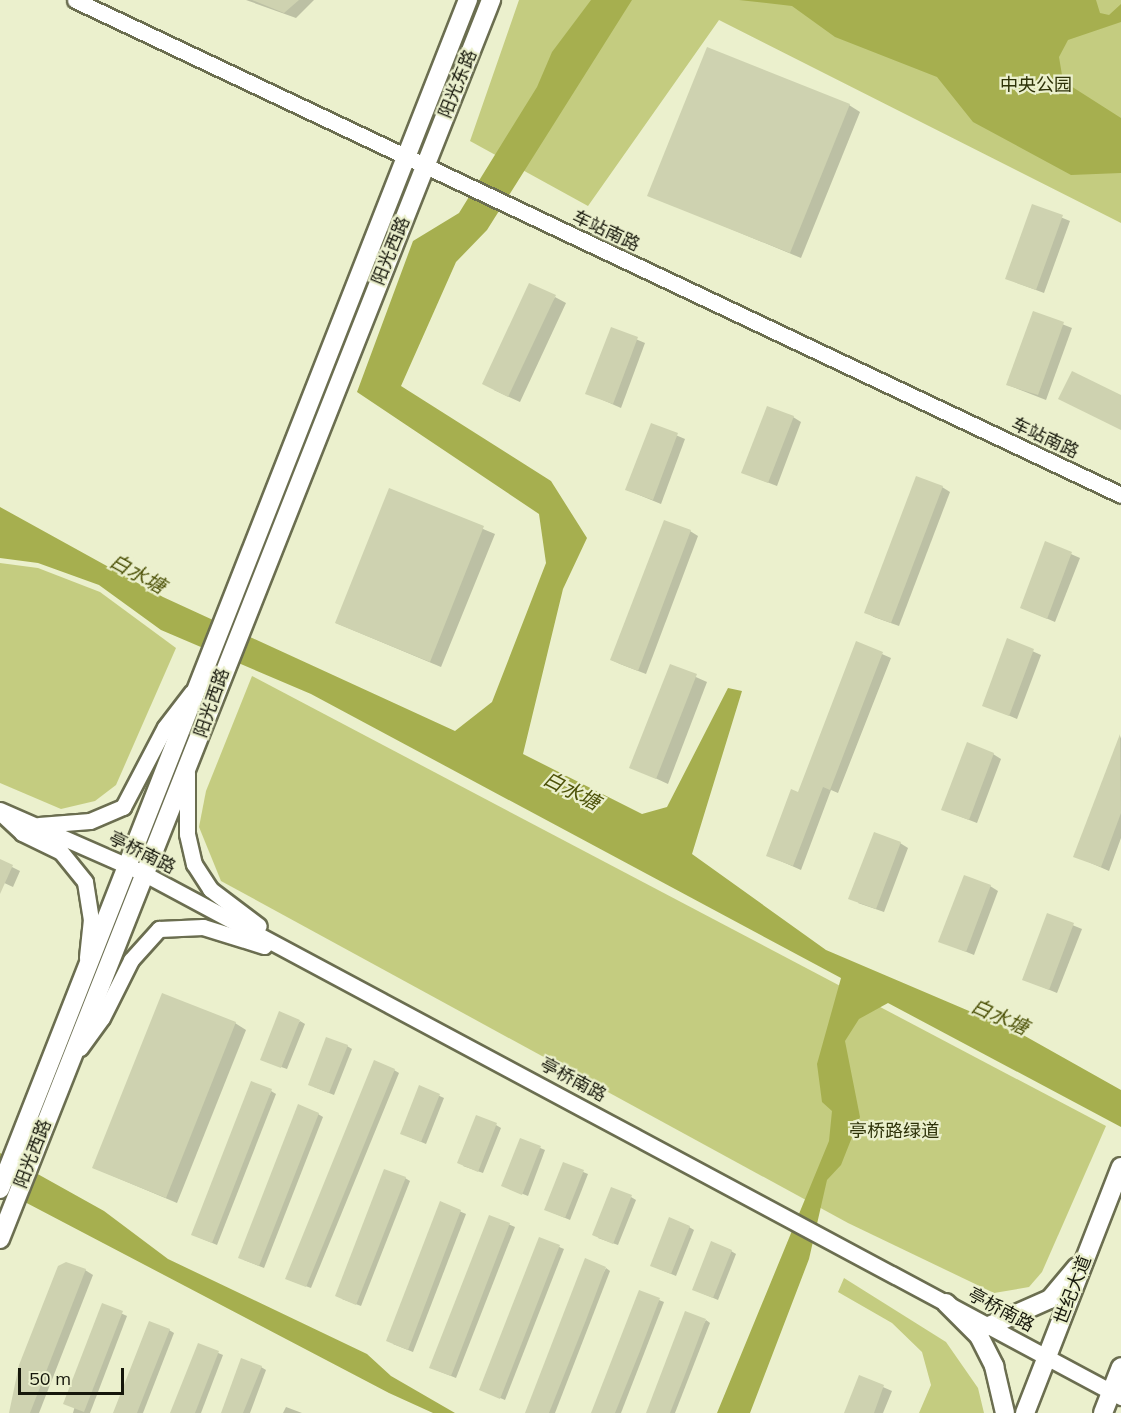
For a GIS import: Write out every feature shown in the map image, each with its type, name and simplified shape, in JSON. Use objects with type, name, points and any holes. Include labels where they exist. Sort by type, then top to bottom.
[{"type":"main road","name":"阳光东路","points":[[407,159],[468,0]]},
{"type":"main road","name":"阳光东路","points":[[425,167],[491,0]]},
{"type":"main road","name":"阳光西路","points":[[243,599],[407,159]]},
{"type":"main road","name":"阳光西路","points":[[0,1189],[25,1150],[69,1062],[134,869],[243,599],[425,167]]},
{"type":"main road","name":"阳光西路","points":[[0,1239],[10,1213],[25,1150],[85,972],[134,869],[187,772],[209,683]]},
{"type":"main road","name":"世纪大道","points":[[1025,1413],[1121,1167]]},
{"type":"main road","points":[[989,1326],[1050,1299],[1087,1253]]},
{"type":"main road","points":[[946,1303],[979,1336],[994,1366],[1005,1413]]},
{"type":"main road","points":[[1103,1413],[1116,1394],[1121,1367]]},
{"type":"street","name":"车站南路","points":[[75,0],[467,189],[1121,495]]},
{"type":"street","points":[[36,825],[90,821],[123,807],[165,727],[209,683]]},
{"type":"street","points":[[187,772],[187,834],[194,864],[210,889],[303,958]]},
{"type":"street","points":[[0,811],[22,832],[61,852],[85,882],[91,919],[85,972]]},
{"type":"street","name":"亭桥南路","points":[[0,811],[134,869],[1116,1394]]},
{"type":"street","points":[[69,1062],[102,1018],[130,960],[159,929],[203,927],[303,958]]},
{"type":"green space","name":"中央公园","points":[[519,0],[1121,0],[1121,223],[719,20],[588,206],[470,141]]},
{"type":"green space","points":[[0,563],[38,568],[100,592],[176,648],[116,785],[95,801],[61,809],[0,783]]},
{"type":"green space","name":"亭桥路绿道","points":[[252,676],[1106,1126],[1042,1272],[1029,1287],[994,1293],[848,1223],[221,881],[199,827],[206,791]]},
{"type":"green space","points":[[844,1278],[946,1342],[978,1388],[984,1413],[919,1413],[931,1385],[922,1352],[892,1323],[838,1292]]},
{"type":"shaded area","points":[[591,0],[632,0],[487,230],[456,262],[401,386],[551,481],[587,538],[563,589],[523,754],[642,814],[667,807],[728,688],[742,691],[692,854],[826,950],[1016,1031],[1121,1090],[1121,1127],[888,1003],[859,1019],[845,1041],[860,1117],[841,1165],[827,1180],[809,1259],[750,1413],[717,1413],[829,1141],[832,1111],[822,1102],[817,1064],[841,978],[311,694],[161,630],[99,585],[38,563],[0,558],[0,507],[163,597],[455,731],[492,702],[546,563],[539,514],[357,392],[413,241],[459,213],[537,87],[552,52]]},
{"type":"shaded area","points":[[739,0],[1096,0],[1100,13],[1109,15],[1121,4],[1121,22],[1068,40],[1059,57],[1063,81],[1121,118],[1121,173],[1071,175],[973,122],[937,77],[835,37],[792,6]]},
{"type":"shaded area","points":[[0,1153],[104,1211],[168,1259],[367,1354],[391,1376],[455,1413],[433,1413],[389,1393],[0,1189]]},
{"type":"building","points":[[252,0],[299,0],[284,13]]},
{"type":"building","points":[[707,47],[850,104],[790,253],[647,196]]},
{"type":"building","points":[[1032,204],[1063,215],[1036,290],[1005,279]]},
{"type":"building","points":[[529,283],[556,295],[508,397],[482,384]]},
{"type":"building","points":[[1033,311],[1064,322],[1038,395],[1006,385]]},
{"type":"building","points":[[611,327],[638,337],[613,404],[585,394]]},
{"type":"building","points":[[1072,371],[1121,395],[1121,430],[1058,399]]},
{"type":"building","points":[[767,406],[794,416],[768,483],[741,473]]},
{"type":"building","points":[[651,423],[678,433],[653,500],[625,490]]},
{"type":"building","points":[[916,476],[943,486],[891,623],[864,613]]},
{"type":"building","points":[[389,488],[484,526],[430,662],[335,623]]},
{"type":"building","points":[[664,520],[691,530],[638,671],[610,660]]},
{"type":"building","points":[[1045,541],[1072,552],[1047,619],[1020,608]]},
{"type":"building","points":[[1007,638],[1034,649],[1009,716],[982,706]]},
{"type":"building","points":[[856,641],[883,652],[830,790],[823,787],[793,866],[766,856],[791,789],[798,792]]},
{"type":"building","points":[[670,664],[697,674],[656,779],[629,768]]},
{"type":"building","points":[[1120,734],[1121,813],[1101,867],[1073,857]]},
{"type":"building","points":[[967,742],[994,753],[969,820],[941,810]]},
{"type":"building","points":[[874,832],[901,842],[876,909],[848,899]]},
{"type":"building","points":[[0,859],[13,865],[0,894]]},
{"type":"building","points":[[964,875],[991,885],[966,952],[938,942]]},
{"type":"building","points":[[1047,913],[1074,923],[1049,990],[1022,980]]},
{"type":"building","points":[[162,993],[236,1022],[166,1198],[92,1168]]},
{"type":"building","points":[[279,1011],[300,1020],[281,1068],[260,1060]]},
{"type":"building","points":[[326,1037],[348,1045],[329,1093],[308,1085]]},
{"type":"building","points":[[374,1060],[395,1069],[306,1287],[285,1279]]},
{"type":"building","points":[[251,1081],[272,1089],[212,1243],[191,1235]]},
{"type":"building","points":[[419,1085],[440,1094],[421,1142],[400,1134]]},
{"type":"building","points":[[298,1104],[319,1113],[259,1266],[238,1258]]},
{"type":"building","points":[[476,1115],[497,1123],[478,1172],[457,1163]]},
{"type":"building","points":[[520,1138],[541,1146],[522,1195],[501,1186]]},
{"type":"building","points":[[563,1162],[584,1170],[565,1218],[544,1210]]},
{"type":"building","points":[[384,1169],[406,1177],[356,1305],[335,1296]]},
{"type":"building","points":[[611,1187],[632,1195],[613,1244],[592,1235]]},
{"type":"building","points":[[440,1201],[461,1210],[408,1350],[386,1341]]},
{"type":"building","points":[[489,1215],[510,1223],[451,1376],[429,1368]]},
{"type":"building","points":[[669,1217],[690,1226],[671,1274],[650,1266]]},
{"type":"building","points":[[539,1237],[560,1245],[500,1399],[479,1390]]},
{"type":"building","points":[[711,1241],[732,1250],[713,1298],[692,1290]]},
{"type":"building","points":[[585,1258],[606,1267],[586,1320],[549,1413],[525,1413]]},
{"type":"building","points":[[66,1262],[86,1269],[30,1413],[9,1413],[19,1365],[58,1266]]},
{"type":"building","points":[[639,1290],[660,1298],[640,1351],[615,1413],[591,1413]]},
{"type":"building","points":[[102,1303],[123,1311],[84,1412],[63,1404]]},
{"type":"building","points":[[685,1311],[706,1319],[686,1372],[670,1413],[646,1413]]},
{"type":"building","points":[[149,1321],[170,1329],[137,1413],[113,1413]]},
{"type":"building","points":[[198,1343],[219,1351],[195,1413],[170,1413]]},
{"type":"building","points":[[241,1358],[262,1366],[243,1413],[221,1413]]},
{"type":"building","points":[[859,1375],[884,1385],[874,1413],[844,1413]]},
{"type":"water label","name":"白水塘","points":[[138,573]]},
{"type":"water label","name":"白水塘","points":[[572,790]]},
{"type":"water label","name":"白水塘","points":[[1000,1016]]}]
